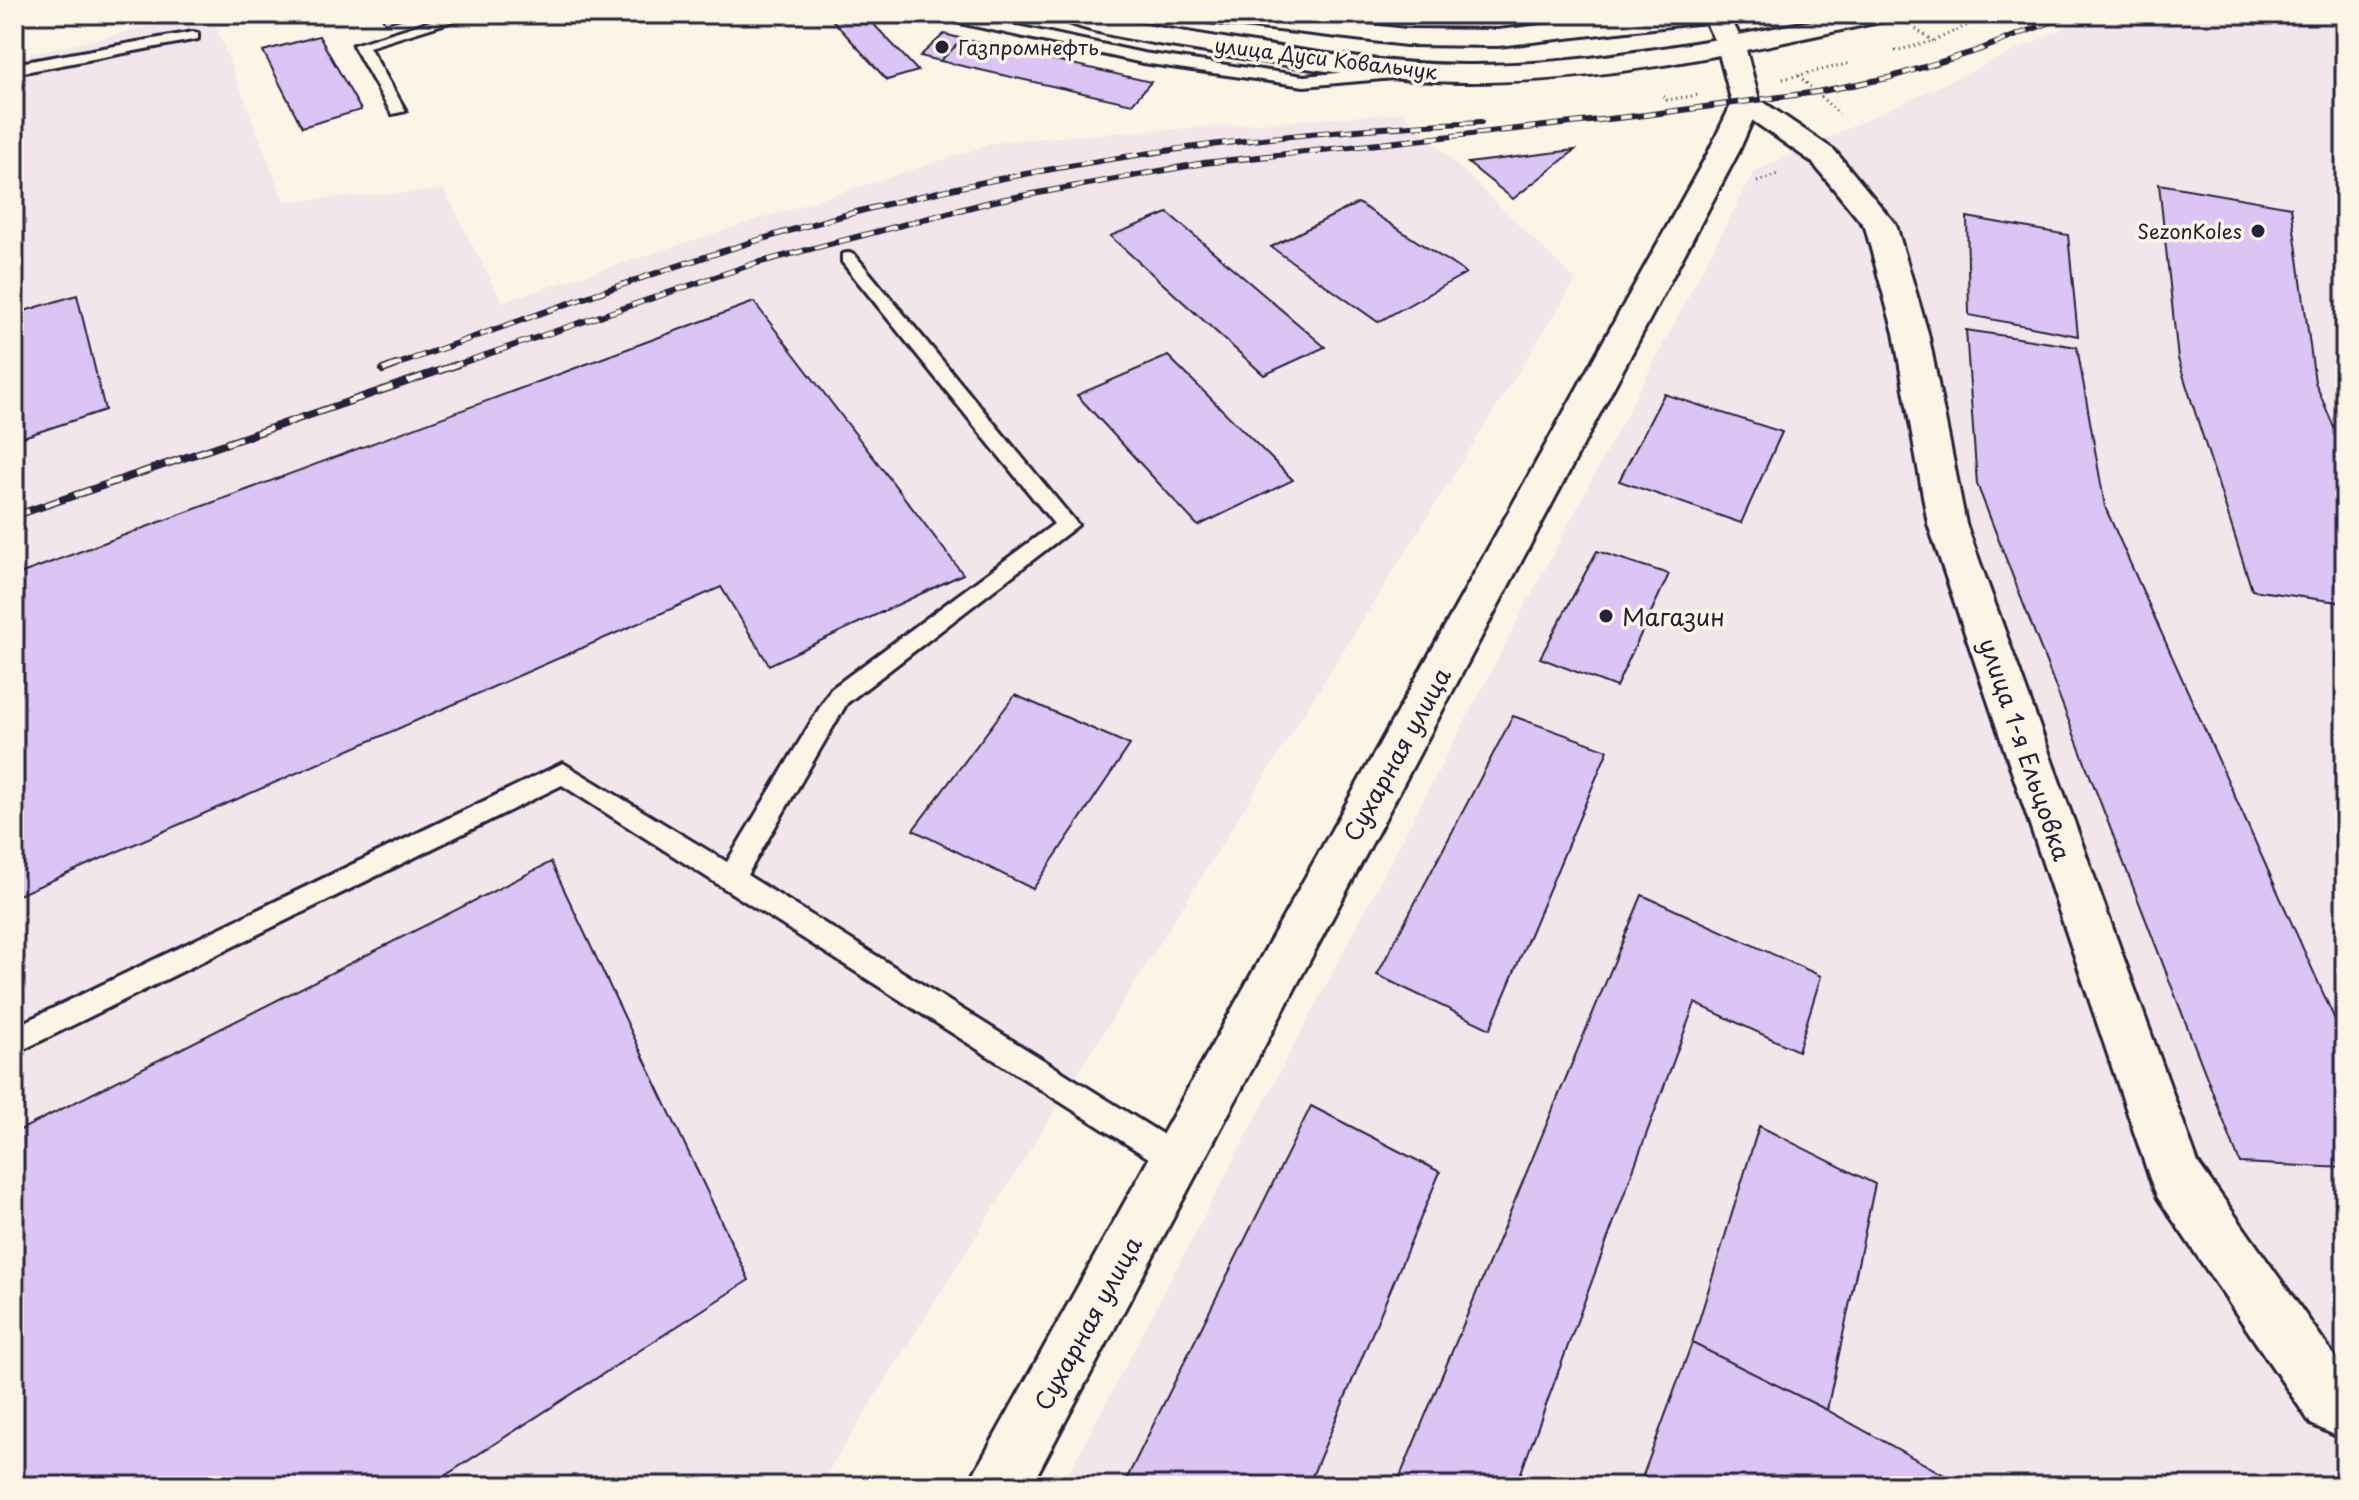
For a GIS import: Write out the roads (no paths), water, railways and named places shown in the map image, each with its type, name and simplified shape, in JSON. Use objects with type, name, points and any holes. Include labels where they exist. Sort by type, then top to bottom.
[{"type":"street","name":"улица Дуси Ковальчук","points":[[1068,14],[1189,41],[1406,71],[1524,71],[1717,25]]},
{"type":"street","name":"улица Дуси Ковальчук","points":[[1209,14],[1406,37],[1498,38],[1717,25]]},
{"type":"street","points":[[1746,103],[1717,25],[1879,14]]},
{"type":"street","name":"Сухарная улица","points":[[998,1486],[1702,190],[1746,103]]},
{"type":"street","name":"улица 1-я Ельцовка","points":[[1746,103],[1823,156],[1880,225],[1911,333],[1947,524],[2177,1179],[2338,1407]]},
{"type":"lane","points":[[398,111],[360,45],[469,14]]},
{"type":"lane","points":[[954,14],[955,18],[1143,58],[1304,81],[1406,71]]},
{"type":"lane","points":[[14,69],[193,36]]},
{"type":"lane","points":[[731,878],[839,696],[1067,525],[848,258]]},
{"type":"lane","points":[[14,1041],[563,773],[1176,1159]]},
{"type":"railway","points":[[450,367],[753,264],[994,201],[1204,163],[1645,115],[1817,92],[1888,78],[1976,51],[2071,14]]},
{"type":"railway","points":[[390,367],[741,245],[936,192],[1168,150],[1324,133],[1481,122]]},
{"type":"railway","points":[[383,370],[396,365]]},
{"type":"railway","points":[[14,516],[456,365]]},
{"type":"place","name":"Газпромнефть","points":[[942,47]]},
{"type":"place","name":"SezonKoles","points":[[2258,231]]},
{"type":"place","name":"Магазин","points":[[1606,616]]}]
